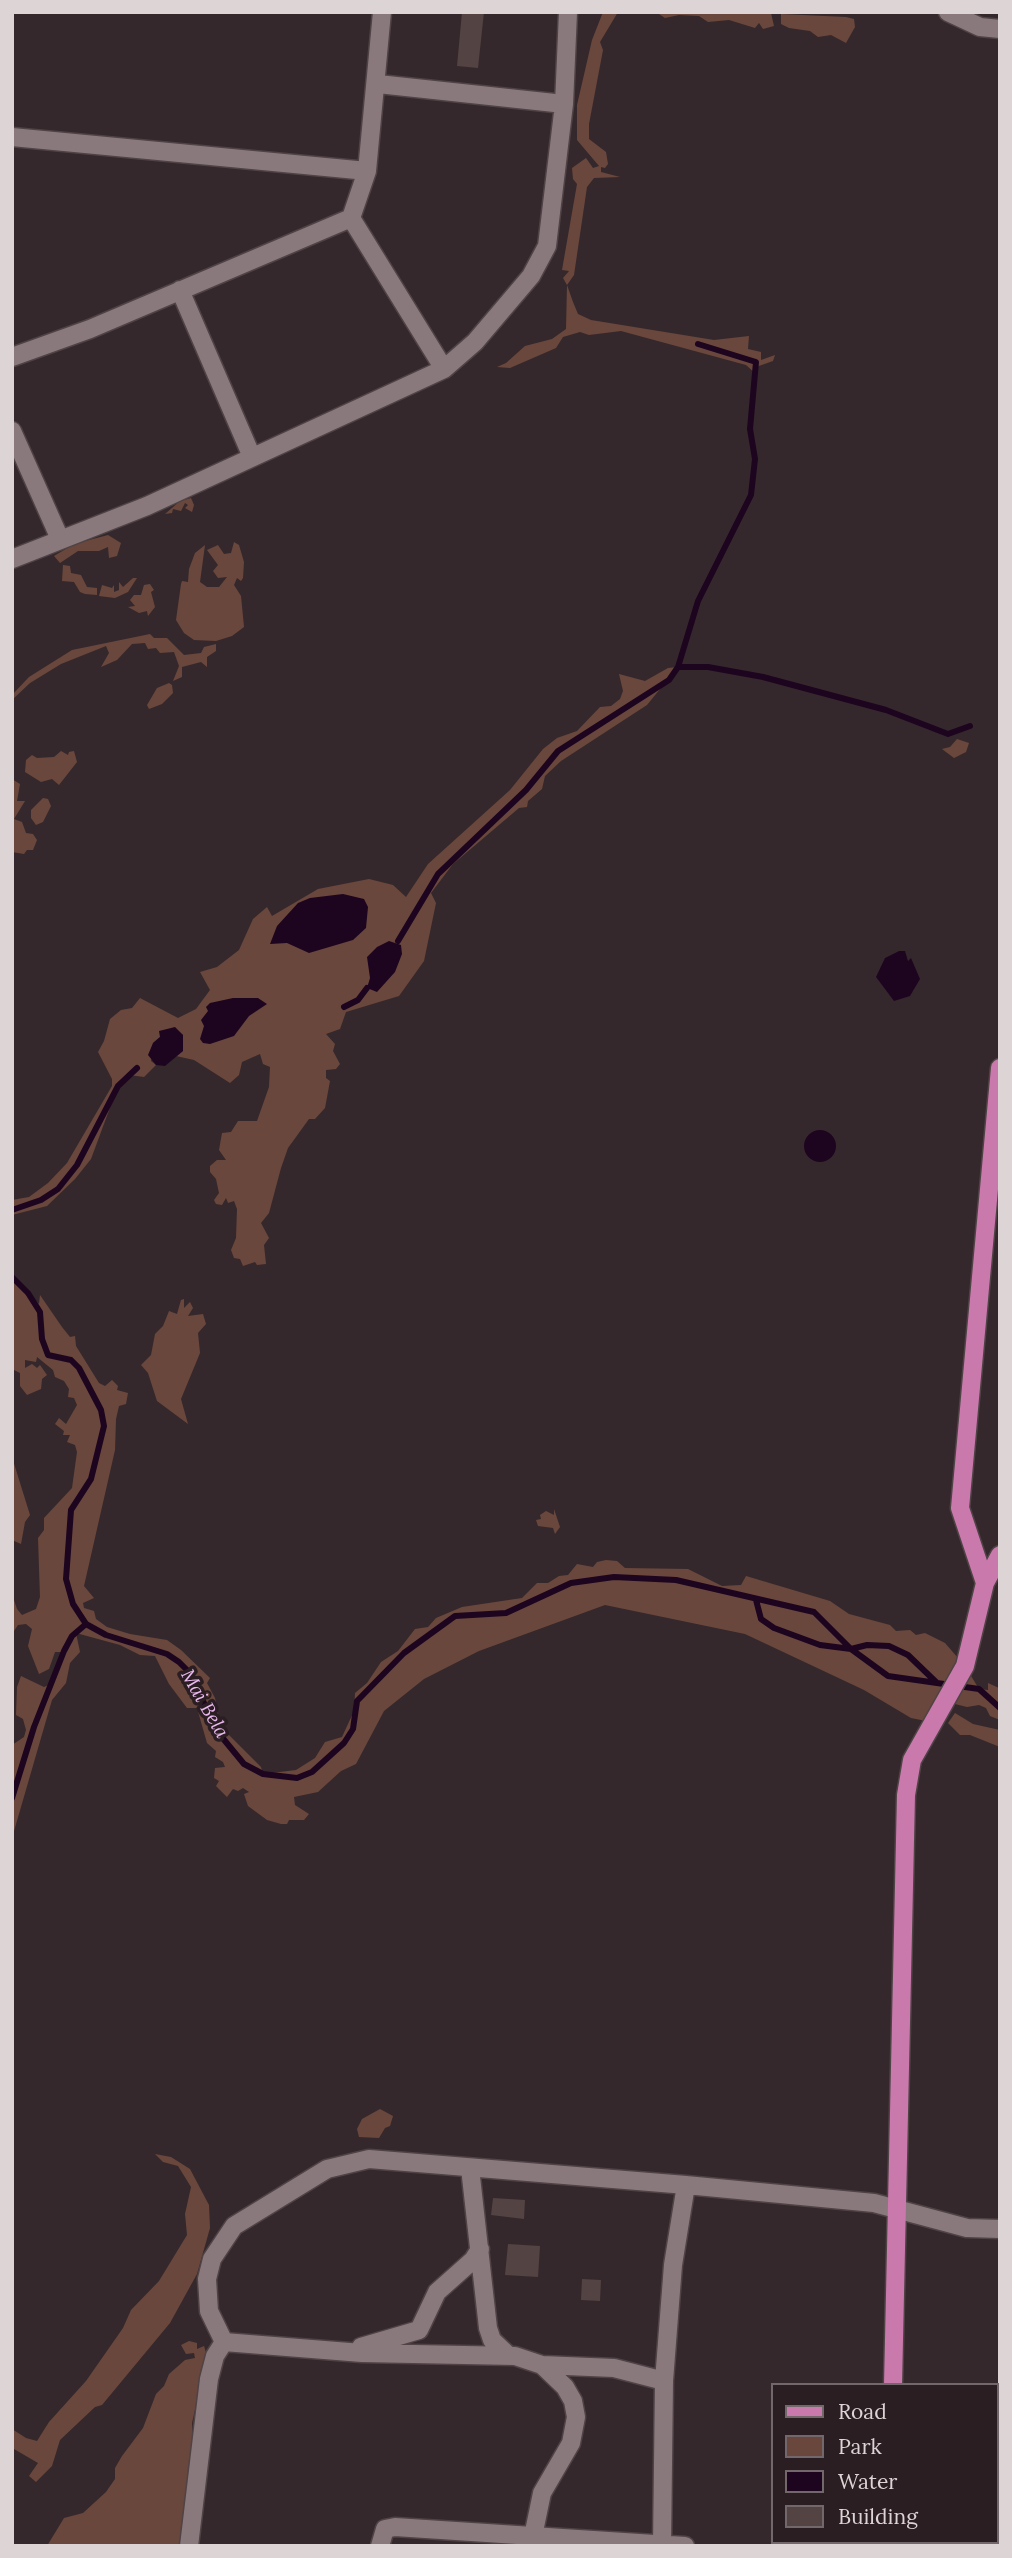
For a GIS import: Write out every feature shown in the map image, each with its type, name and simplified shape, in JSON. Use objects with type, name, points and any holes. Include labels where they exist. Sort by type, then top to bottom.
[{"type":"main road","points":[[985,1583],[960,1508],[1000,1068]]},
{"type":"main road","points":[[892,2383],[906,1795],[912,1760],[931,1722],[965,1666],[985,1583],[1000,1555]]},
{"type":"street","points":[[12,357],[90,330],[351,218],[367,172],[378,84],[382,12]]},
{"type":"street","points":[[12,559],[147,506],[444,369],[475,342],[531,276],[547,246],[564,104],[568,12]]},
{"type":"street","points":[[948,12],[979,27],[1000,29]]},
{"type":"street","points":[[378,84],[564,104]]},
{"type":"street","points":[[12,137],[367,172]]},
{"type":"street","points":[[351,218],[444,369]]},
{"type":"street","points":[[180,290],[252,457]]},
{"type":"street","points":[[12,432],[60,539]]},
{"type":"street","points":[[224,2342],[209,2311],[207,2279],[212,2259],[234,2226],[327,2169],[369,2160],[874,2203],[967,2228],[1000,2229]]},
{"type":"street","points":[[470,2168],[488,2328],[492,2340],[509,2356]]},
{"type":"street","points":[[662,2545],[664,2381],[673,2265],[686,2185]]},
{"type":"street","points":[[343,2352],[419,2330],[437,2292],[466,2268],[480,2249]]},
{"type":"street","points":[[224,2342],[343,2352],[509,2356],[529,2359],[542,2365],[565,2387],[573,2401],[576,2417],[571,2442],[542,2493],[531,2540]]},
{"type":"street","points":[[190,2546],[209,2379],[215,2356],[224,2342]]},
{"type":"street","points":[[542,2365],[614,2368],[664,2381]]},
{"type":"street","points":[[380,2546],[385,2529],[395,2528],[531,2540],[684,2546]]},
{"type":"green space","points":[[603,12],[618,12],[600,42],[603,50],[589,124],[589,139],[606,152],[608,164],[605,168],[601,167],[601,172],[620,177],[594,178],[587,187],[574,275],[567,285],[563,278],[569,271],[562,270],[577,184],[573,179],[572,168],[586,158],[593,168],[599,166],[577,140],[577,105],[592,40]]},
{"type":"green space","points":[[656,12],[766,12],[771,13],[774,26],[763,29],[759,23],[755,28],[729,20],[708,22],[699,16],[679,15],[665,18]]},
{"type":"green space","points":[[781,14],[846,17],[854,19],[855,27],[846,43],[831,35],[818,37],[810,31],[789,28],[781,24]]},
{"type":"green space","points":[[567,285],[578,314],[591,320],[714,340],[749,336],[748,349],[761,352],[761,360],[775,355],[773,361],[756,367],[756,374],[746,365],[621,331],[589,335],[580,332],[563,337],[556,348],[510,368],[497,367],[506,363],[525,346],[552,339],[566,329]]},
{"type":"green space","points":[[191,498],[194,505],[192,512],[185,508],[188,505],[185,503],[181,511],[173,509],[172,513],[165,514],[180,501]]},
{"type":"green space","points":[[108,535],[121,543],[117,556],[109,558],[108,547],[99,551],[78,551],[60,563],[54,556],[74,544]]},
{"type":"green space","points":[[234,542],[239,545],[244,562],[243,578],[241,581],[237,578],[234,585],[241,596],[244,627],[232,636],[216,641],[194,640],[184,633],[176,620],[182,581],[188,582],[195,553],[205,545],[200,582],[207,587],[219,587],[227,577],[218,578],[213,571],[218,565],[207,550],[218,545],[224,554],[231,553]]},
{"type":"green space","points":[[63,565],[70,566],[71,573],[81,575],[87,587],[97,588],[97,595],[80,592],[74,582],[62,581]]},
{"type":"green space","points":[[133,578],[137,578],[128,592],[115,598],[99,596],[102,585],[112,588],[114,585],[114,592],[119,590],[119,582],[123,587]]},
{"type":"green space","points":[[150,584],[154,590],[151,592],[155,607],[148,616],[147,611],[139,613],[128,607],[135,606],[130,600],[134,595],[141,595],[144,585]]},
{"type":"green space","points":[[150,634],[154,638],[167,638],[184,655],[201,653],[204,647],[216,644],[216,651],[207,657],[207,667],[201,662],[182,667],[182,677],[173,681],[179,666],[174,652],[160,653],[156,648],[148,649],[145,643],[132,644],[117,660],[101,667],[109,653],[106,646],[61,664],[30,683],[12,700],[12,695],[29,677],[72,650]]},
{"type":"green space","points":[[678,667],[647,705],[561,761],[545,776],[542,789],[528,801],[527,807],[519,808],[453,864],[431,893],[436,903],[424,961],[399,996],[346,1012],[340,1029],[326,1034],[335,1044],[333,1051],[340,1064],[336,1069],[326,1070],[326,1078],[330,1081],[325,1108],[315,1119],[309,1119],[288,1148],[269,1213],[261,1223],[269,1238],[264,1245],[266,1264],[257,1265],[255,1262],[243,1266],[240,1259],[234,1258],[231,1250],[236,1238],[237,1209],[234,1201],[228,1203],[226,1198],[222,1205],[216,1204],[214,1200],[219,1193],[210,1166],[217,1160],[226,1160],[219,1150],[222,1133],[231,1132],[238,1121],[257,1121],[269,1087],[270,1067],[263,1064],[260,1054],[242,1062],[239,1075],[230,1083],[194,1060],[176,1056],[183,1051],[183,1035],[178,1031],[168,1030],[153,1043],[151,1061],[156,1065],[144,1077],[129,1075],[118,1086],[91,1159],[75,1179],[47,1206],[12,1215],[12,1200],[29,1197],[48,1183],[67,1163],[112,1086],[112,1079],[98,1052],[110,1019],[121,1010],[132,1008],[140,998],[178,1018],[196,1009],[210,990],[200,972],[217,967],[239,950],[253,919],[267,907],[272,916],[318,889],[369,879],[393,885],[406,897],[428,864],[510,790],[543,749],[557,738],[577,731],[600,707],[611,706],[620,699],[623,691],[619,674],[645,681],[668,668]]},
{"type":"green space","points":[[169,683],[173,693],[162,704],[149,709],[147,705],[157,688]]},
{"type":"green space","points":[[957,739],[969,743],[966,752],[954,758],[942,749],[950,747]]},
{"type":"green space","points":[[61,751],[68,755],[74,751],[77,762],[59,785],[52,779],[41,782],[25,772],[26,760],[32,755],[37,758],[54,757]]},
{"type":"green space","points":[[12,779],[20,784],[17,801],[25,801],[14,819],[22,822],[26,833],[33,834],[37,840],[33,850],[27,850],[24,854],[12,852]]},
{"type":"green space","points":[[43,798],[48,799],[51,806],[43,822],[36,825],[31,818],[31,810]]},
{"type":"green space","points":[[12,1277],[39,1304],[40,1295],[70,1337],[75,1336],[76,1346],[99,1383],[105,1386],[112,1380],[118,1386],[117,1390],[128,1393],[126,1404],[119,1406],[116,1419],[115,1450],[84,1586],[94,1598],[83,1603],[84,1608],[94,1611],[96,1619],[107,1627],[167,1640],[181,1650],[210,1678],[207,1683],[215,1698],[221,1727],[261,1767],[263,1774],[296,1770],[315,1758],[325,1742],[342,1737],[354,1711],[355,1693],[367,1683],[381,1662],[398,1651],[415,1629],[428,1627],[436,1618],[462,1607],[522,1598],[537,1583],[548,1583],[559,1576],[568,1575],[577,1564],[593,1567],[597,1562],[606,1560],[617,1561],[625,1568],[688,1569],[722,1586],[741,1585],[746,1576],[830,1601],[849,1614],[890,1625],[896,1631],[910,1630],[916,1635],[925,1633],[945,1643],[965,1666],[979,1689],[988,1690],[988,1683],[999,1688],[1000,1720],[990,1716],[986,1708],[979,1705],[967,1707],[943,1701],[931,1722],[911,1718],[864,1690],[745,1634],[605,1605],[479,1651],[424,1679],[384,1711],[356,1764],[341,1771],[318,1792],[294,1797],[295,1805],[309,1814],[304,1820],[289,1820],[287,1824],[281,1824],[267,1820],[248,1806],[244,1794],[249,1792],[243,1788],[238,1791],[233,1789],[227,1797],[216,1786],[219,1781],[214,1778],[215,1768],[225,1767],[223,1762],[215,1757],[216,1751],[207,1743],[197,1708],[187,1708],[169,1684],[155,1656],[140,1655],[120,1645],[76,1633],[80,1652],[70,1663],[66,1683],[52,1700],[12,1838],[12,1745],[24,1737],[26,1730],[23,1719],[16,1715],[17,1687],[21,1676],[44,1687],[51,1684],[64,1652],[55,1652],[49,1669],[39,1674],[28,1646],[32,1629],[26,1624],[18,1625],[12,1634],[12,1594],[22,1615],[36,1609],[40,1597],[38,1538],[44,1530],[44,1518],[72,1488],[77,1452],[75,1445],[67,1442],[70,1435],[63,1435],[64,1431],[55,1424],[59,1418],[66,1424],[77,1405],[74,1398],[68,1397],[69,1389],[64,1381],[55,1377],[53,1370],[37,1357],[36,1362],[25,1360],[25,1368],[32,1364],[37,1368],[40,1365],[47,1375],[42,1379],[41,1389],[27,1395],[20,1386],[20,1373],[12,1369]]},
{"type":"green space","points":[[184,1299],[184,1308],[190,1302],[193,1308],[188,1316],[203,1314],[206,1324],[198,1333],[200,1353],[181,1399],[188,1424],[157,1401],[148,1373],[141,1365],[151,1355],[155,1334],[163,1326],[169,1311],[177,1314],[181,1300]]},
{"type":"green space","points":[[12,1457],[30,1515],[25,1522],[21,1544],[12,1540]]},
{"type":"green space","points":[[554,1509],[560,1527],[555,1534],[553,1528],[538,1526],[536,1520],[541,1519],[540,1515],[546,1511],[554,1515]]},
{"type":"green space","points":[[955,1713],[973,1724],[1000,1730],[1000,1747],[970,1735],[960,1735],[948,1723]]},
{"type":"green space","points":[[380,2109],[393,2116],[390,2126],[385,2128],[379,2138],[359,2137],[357,2129],[362,2119]]},
{"type":"green space","points":[[155,2154],[171,2157],[190,2169],[209,2205],[210,2228],[197,2274],[170,2323],[102,2405],[95,2407],[60,2440],[52,2466],[36,2482],[29,2476],[38,2463],[14,2449],[12,2429],[37,2441],[49,2422],[86,2381],[123,2328],[131,2310],[159,2281],[187,2235],[185,2214],[191,2187],[178,2166],[163,2162]]},
{"type":"green space","points":[[189,2341],[197,2343],[197,2349],[204,2346],[207,2356],[192,2423],[193,2452],[182,2546],[47,2546],[64,2518],[83,2513],[106,2492],[115,2479],[115,2468],[143,2428],[156,2394],[164,2386],[169,2374],[185,2360],[195,2358],[194,2353],[186,2354],[181,2345]]},
{"type":"water","points":[[343,894],[364,899],[368,907],[366,928],[353,940],[309,953],[287,943],[270,944],[277,926],[298,903],[310,898]]},
{"type":"water","points":[[389,941],[401,945],[402,954],[395,972],[377,992],[367,988],[370,978],[367,957],[377,947]]},
{"type":"water","points":[[905,951],[908,961],[911,958],[920,979],[910,996],[894,1001],[876,977],[885,958]]},
{"type":"water","points":[[233,998],[258,998],[267,1004],[249,1016],[234,1036],[210,1044],[203,1043],[200,1039],[204,1026],[201,1020],[208,1011],[206,1007],[210,1003]]},
{"type":"water","points":[[175,1027],[183,1035],[183,1051],[165,1066],[156,1065],[148,1055],[153,1043],[160,1037],[159,1031]]},
{"type":"water","points":[[820,1130],[832,1134],[836,1146],[832,1158],[820,1162],[808,1158],[804,1146],[808,1134]]},
{"type":"building","points":[[462,12],[484,12],[478,68],[457,66]]},
{"type":"building","points":[[493,2198],[525,2200],[524,2219],[491,2215]]},
{"type":"building","points":[[508,2244],[540,2246],[538,2277],[505,2275]]},
{"type":"building","points":[[582,2279],[601,2280],[600,2301],[581,2300]]},
{"type":"waterway","points":[[398,941],[438,874],[526,790],[558,751],[669,680],[678,667],[698,601],[751,495],[755,459],[750,429],[756,362],[698,344]]},
{"type":"waterway","points":[[678,667],[708,667],[763,677],[886,710],[948,734],[970,726]]},
{"type":"waterway","points":[[344,1007],[358,1000],[367,988]]},
{"type":"waterway","points":[[12,1210],[41,1200],[58,1189],[77,1165],[118,1086],[137,1068]]},
{"type":"waterway","name":"Mai Bela","points":[[12,1277],[28,1293],[40,1312],[42,1339],[48,1355],[71,1360],[79,1368],[101,1410],[104,1426],[91,1479],[71,1510],[66,1579],[73,1604],[86,1624],[106,1635],[167,1654],[179,1662],[191,1674],[216,1730],[244,1764],[263,1774],[297,1778],[312,1772],[344,1743],[353,1729],[357,1701],[404,1653],[455,1616],[506,1613],[571,1583],[614,1577],[676,1580],[814,1612],[851,1649],[888,1676],[979,1689],[1000,1708]]},
{"type":"waterway","name":"Mai Bela","points":[[756,1600],[761,1619],[774,1628],[820,1645],[851,1649],[867,1645],[889,1646],[908,1655],[936,1682]]},
{"type":"waterway","points":[[12,1798],[34,1727],[64,1651],[72,1636],[86,1624]]}]
